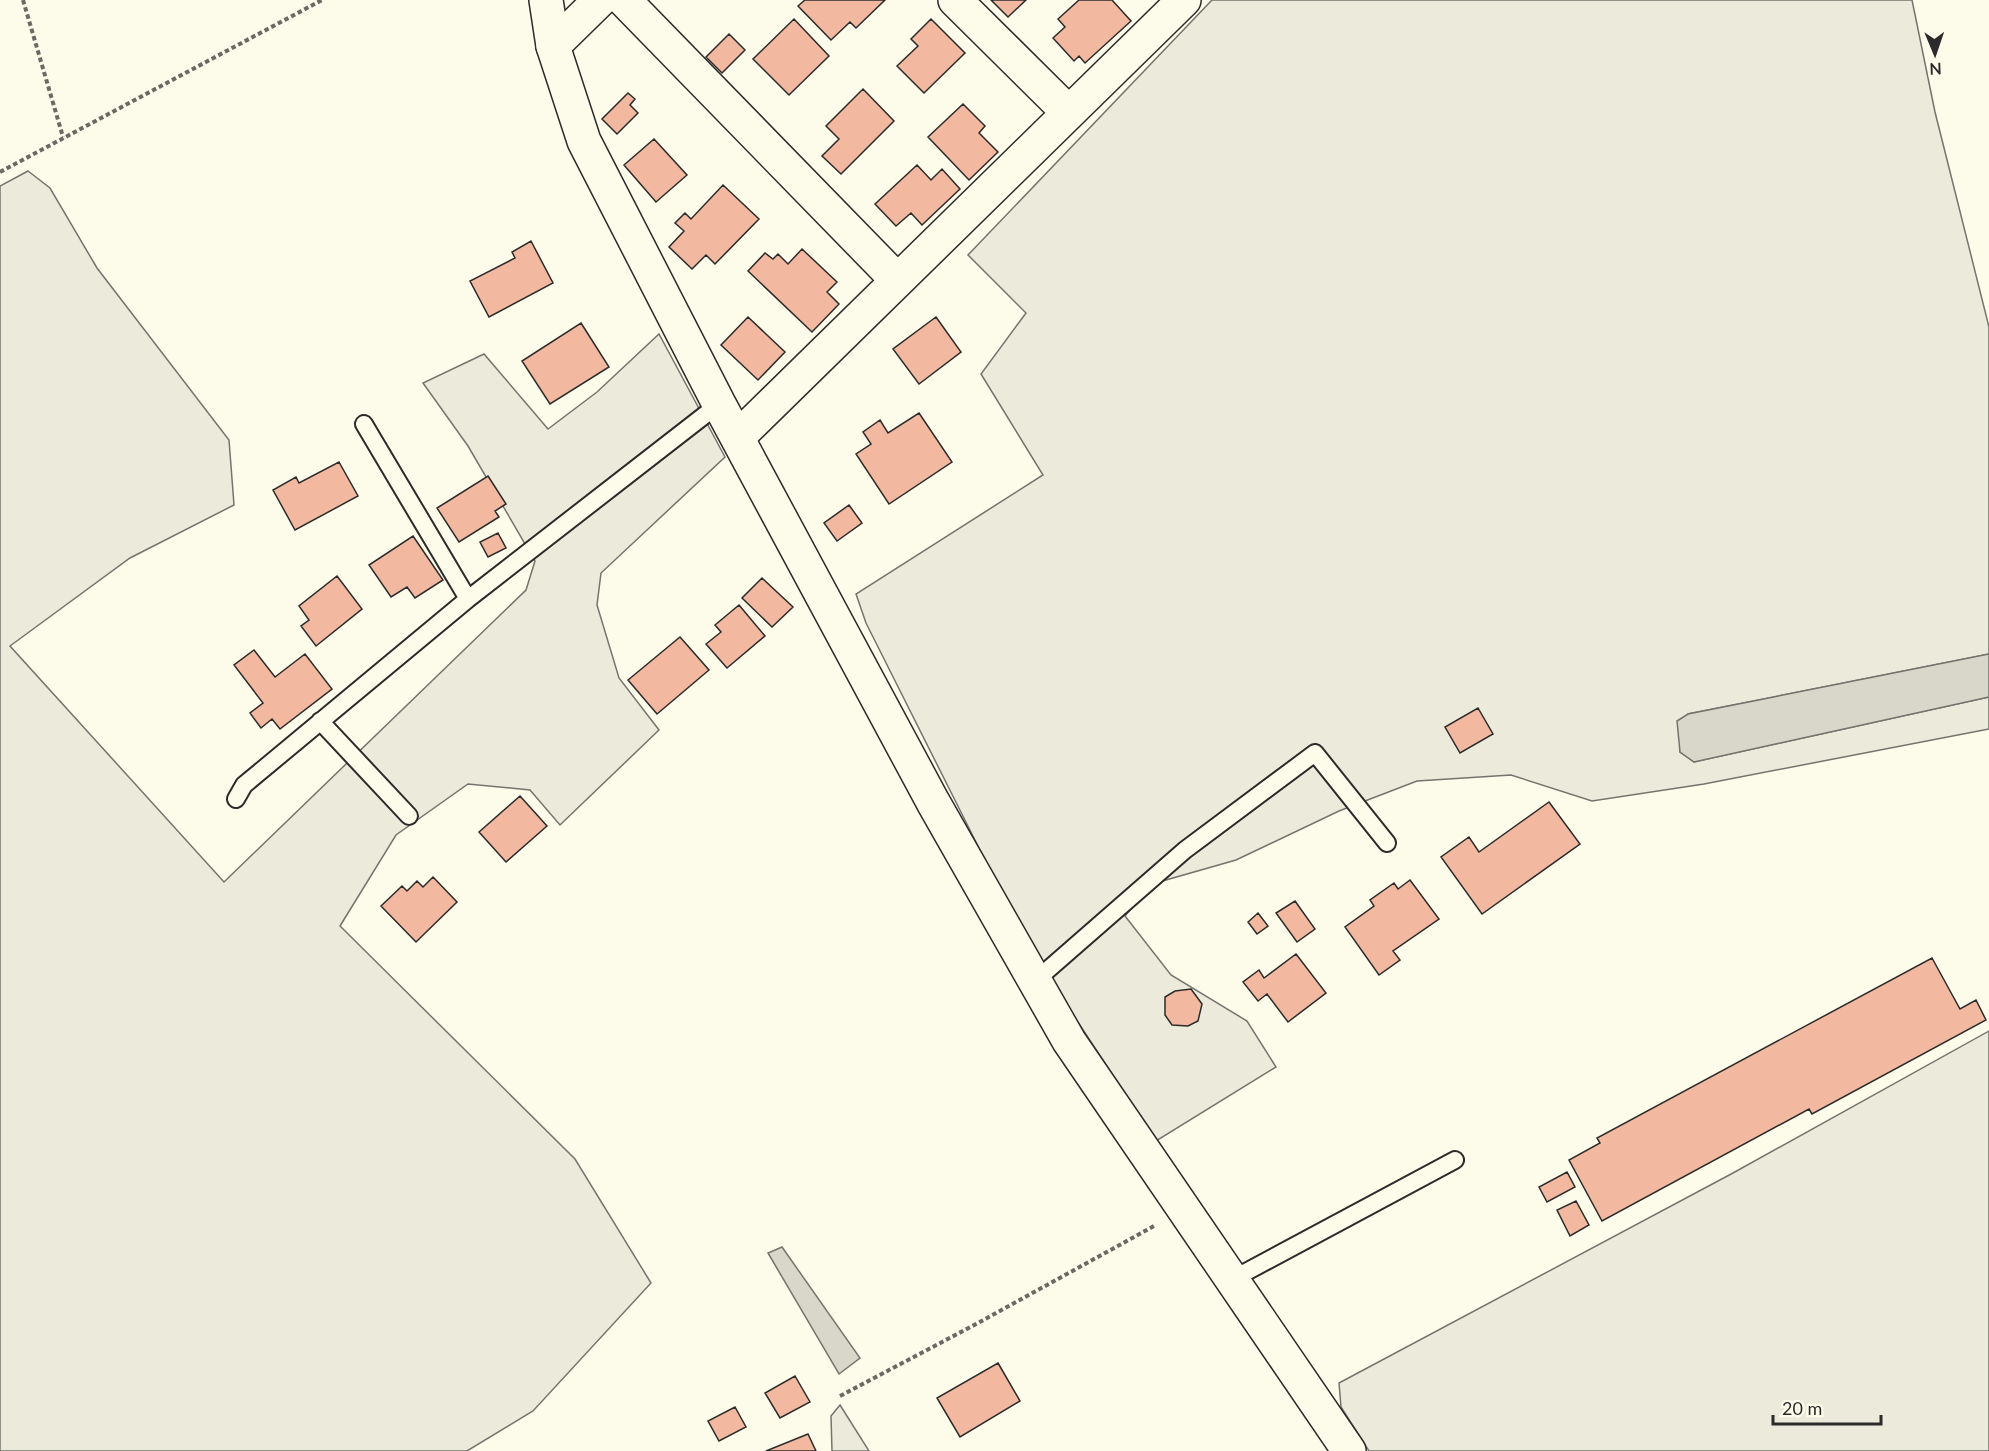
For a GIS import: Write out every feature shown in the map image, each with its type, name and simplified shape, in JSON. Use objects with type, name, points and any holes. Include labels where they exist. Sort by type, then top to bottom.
[{"type":"street","points":[[546,0],[553,46],[584,141],[719,404],[933,802],[1069,1041],[1349,1451]]},
{"type":"street","points":[[553,46],[600,0]]},
{"type":"street","points":[[624,0],[897,280]]},
{"type":"street","points":[[955,0],[1068,112]]},
{"type":"street","points":[[738,437],[1184,0]]},
{"type":"lane","points":[[236,799],[244,785],[468,599],[719,404]]},
{"type":"lane","points":[[364,424],[468,599]]},
{"type":"lane","points":[[320,721],[409,816]]},
{"type":"lane","points":[[1035,981],[1185,850],[1315,753],[1387,843]]},
{"type":"lane","points":[[1232,1280],[1455,1160]]},
{"type":"path","points":[[23,0],[63,137]]},
{"type":"path","points":[[0,172],[322,0]]},
{"type":"path","points":[[840,1396],[978,1323],[1183,1209]]},
{"type":"shaded area","points":[[1212,0],[1912,0],[1935,112],[1989,327],[1989,654],[1688,714],[1680,752],[1694,762],[1989,697],[1989,729],[1704,784],[1592,801],[1511,775],[1417,781],[1339,811],[1236,860],[1152,884],[1125,916],[1171,975],[1247,1021],[1276,1067],[1156,1141],[1070,1010],[989,868],[866,623],[856,594],[1043,475],[981,374],[1026,313],[968,255]]},
{"type":"shaded area","points":[[28,171],[50,188],[97,268],[229,440],[234,505],[130,558],[10,646],[224,882],[526,590],[535,561],[468,446],[423,383],[484,354],[548,429],[597,392],[659,334],[725,457],[601,573],[597,605],[619,678],[659,730],[560,825],[530,790],[468,784],[396,835],[340,926],[575,1159],[651,1283],[533,1411],[467,1451],[0,1451],[0,186]]},
{"type":"shaded area","points":[[1989,654],[1989,697],[1694,762],[1680,752],[1677,721],[1688,714]]},
{"type":"shaded area","points":[[1989,1031],[1989,1451],[1369,1451],[1341,1407],[1339,1383],[1733,1173]]},
{"type":"shaded area","points":[[782,1247],[860,1358],[839,1374],[768,1253]]},
{"type":"shaded area","points":[[840,1405],[869,1451],[832,1451],[831,1416]]},
{"type":"building","points":[[805,0],[885,0],[856,28],[850,22],[831,40],[798,6]]},
{"type":"building","points":[[991,0],[1026,0],[1008,17]]},
{"type":"building","points":[[1079,0],[1112,0],[1131,21],[1085,63],[1079,56],[1074,61],[1053,38],[1065,27],[1058,19]]},
{"type":"building","points":[[794,19],[829,56],[789,95],[753,59]]},
{"type":"building","points":[[931,19],[965,53],[924,93],[897,66],[918,46],[911,39]]},
{"type":"building","points":[[729,34],[745,50],[722,73],[706,57]]},
{"type":"building","points":[[863,89],[894,121],[841,174],[822,156],[839,139],[826,126]]},
{"type":"building","points":[[628,93],[635,99],[630,105],[638,113],[617,134],[602,119]]},
{"type":"building","points":[[963,104],[985,126],[979,133],[998,152],[969,180],[928,137]]},
{"type":"building","points":[[654,139],[687,175],[656,202],[624,165]]},
{"type":"building","points":[[917,165],[931,180],[942,169],[960,189],[922,225],[911,213],[896,226],[875,204]]},
{"type":"building","points":[[723,185],[759,219],[715,264],[706,255],[692,269],[669,247],[684,231],[675,223],[685,213],[691,219]]},
{"type":"building","points":[[531,241],[553,283],[489,317],[470,281],[515,258],[512,252]]},
{"type":"building","points":[[802,249],[837,282],[827,292],[839,304],[812,332],[748,271],[765,253],[773,259],[778,254],[788,264]]},
{"type":"building","points":[[748,317],[785,352],[758,380],[721,345]]},
{"type":"building","points":[[936,317],[961,352],[919,384],[893,349]]},
{"type":"building","points":[[581,323],[609,367],[550,404],[522,361]]},
{"type":"building","points":[[919,413],[952,462],[889,504],[856,454],[871,444],[863,432],[880,420],[888,433]]},
{"type":"building","points":[[339,462],[358,496],[295,530],[273,490],[296,477],[299,483]]},
{"type":"building","points":[[488,476],[506,504],[495,511],[499,517],[459,542],[437,508]]},
{"type":"building","points":[[849,505],[862,523],[837,541],[824,523]]},
{"type":"building","points":[[498,533],[506,548],[488,557],[480,542]]},
{"type":"building","points":[[413,536],[443,580],[415,598],[407,587],[391,597],[369,565]]},
{"type":"building","points":[[337,576],[362,609],[316,646],[301,626],[309,620],[299,606]]},
{"type":"building","points":[[762,578],[793,607],[772,627],[742,598]]},
{"type":"building","points":[[739,605],[765,636],[727,668],[706,644],[721,632],[715,625]]},
{"type":"building","points":[[680,637],[709,670],[657,714],[628,680]]},
{"type":"building","points":[[254,650],[275,677],[305,654],[332,689],[280,729],[272,719],[261,728],[250,713],[263,703],[234,665]]},
{"type":"building","points":[[1478,708],[1493,734],[1460,753],[1445,727]]},
{"type":"building","points":[[520,796],[547,826],[506,862],[479,832]]},
{"type":"building","points":[[1549,802],[1580,844],[1482,914],[1441,857],[1469,837],[1479,852]]},
{"type":"building","points":[[433,877],[457,902],[416,942],[381,906],[402,886],[407,891],[417,881],[423,887]]},
{"type":"building","points":[[1410,880],[1439,919],[1393,951],[1400,960],[1379,975],[1345,927],[1374,906],[1370,900],[1394,883],[1398,889]]},
{"type":"building","points":[[1295,901],[1315,929],[1297,942],[1276,913]]},
{"type":"building","points":[[1258,913],[1268,926],[1257,934],[1248,922]]},
{"type":"building","points":[[1296,954],[1326,993],[1288,1022],[1267,994],[1258,1001],[1243,982],[1259,970],[1264,978]]},
{"type":"building","points":[[1932,958],[1960,1009],[1976,1000],[1986,1020],[1812,1114],[1809,1109],[1602,1221],[1569,1160],[1600,1143],[1597,1138]]},
{"type":"building","points":[[1191,989],[1202,1004],[1198,1021],[1188,1026],[1172,1025],[1165,1015],[1165,997],[1175,991]]},
{"type":"building","points":[[1567,1172],[1575,1187],[1547,1202],[1539,1187]]},
{"type":"building","points":[[1576,1201],[1589,1225],[1570,1236],[1557,1210]]},
{"type":"building","points":[[998,1363],[1020,1401],[960,1437],[937,1398]]},
{"type":"building","points":[[795,1376],[810,1402],[780,1418],[765,1393]]},
{"type":"building","points":[[735,1407],[746,1427],[719,1441],[708,1421]]},
{"type":"building","points":[[808,1434],[816,1451],[766,1451]]}]
